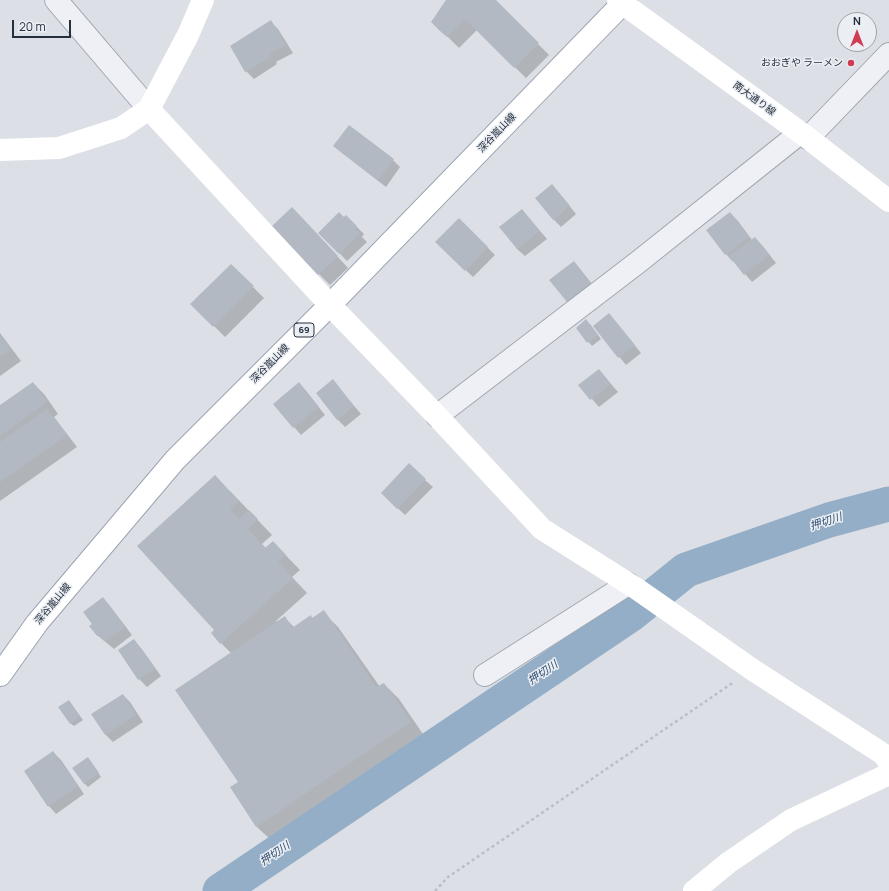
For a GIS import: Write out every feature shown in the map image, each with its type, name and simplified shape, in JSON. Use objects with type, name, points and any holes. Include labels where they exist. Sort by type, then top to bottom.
[{"type":"street","points":[[56,0],[149,109],[330,305],[437,416],[542,530],[632,587],[753,670],[883,754],[889,762]]},
{"type":"street","points":[[0,150],[59,148],[121,128],[149,109],[188,35],[203,0]]},
{"type":"street","name":"南大通り線","points":[[622,1],[889,201]]},
{"type":"street","name":"深谷嵐山線","points":[[0,676],[37,623],[175,460],[330,305],[622,1]]},
{"type":"street","points":[[437,416],[804,136],[889,54]]},
{"type":"street","points":[[485,675],[632,587]]},
{"type":"street","points":[[694,891],[728,863],[790,820],[889,774]]},
{"type":"path","points":[[434,891],[448,877],[753,670]]},
{"type":"building","points":[[446,0],[496,0],[539,43],[514,68],[465,19],[447,37],[431,22]]},
{"type":"building","points":[[271,20],[286,45],[270,54],[271,57],[245,72],[230,46]]},
{"type":"building","points":[[349,125],[394,159],[378,180],[333,146]]},
{"type":"building","points":[[552,184],[570,206],[553,220],[535,198]]},
{"type":"building","points":[[292,207],[338,256],[318,275],[272,226]]},
{"type":"building","points":[[522,209],[540,231],[517,249],[499,227]]},
{"type":"building","points":[[339,212],[344,217],[346,215],[357,226],[355,229],[360,233],[339,254],[318,233]]},
{"type":"building","points":[[730,212],[749,237],[725,255],[706,230]]},
{"type":"building","points":[[459,218],[488,247],[465,271],[435,242]]},
{"type":"building","points":[[755,237],[769,255],[744,275],[729,256]]},
{"type":"building","points":[[574,261],[591,283],[567,302],[549,280]]},
{"type":"building","points":[[231,264],[254,286],[213,327],[190,304]]},
{"type":"building","points":[[609,313],[635,345],[618,358],[593,326]]},
{"type":"building","points":[[586,319],[598,335],[587,343],[576,328]]},
{"type":"building","points":[[0,335],[11,350],[0,357]]},
{"type":"building","points":[[599,369],[611,384],[590,400],[578,385]]},
{"type":"building","points":[[333,379],[354,406],[337,420],[316,393]]},
{"type":"building","points":[[33,382],[47,402],[0,436],[0,405]]},
{"type":"building","points":[[299,382],[319,407],[293,428],[273,404]]},
{"type":"building","points":[[47,409],[67,435],[0,482],[0,442]]},
{"type":"building","points":[[409,463],[426,479],[397,509],[381,493]]},
{"type":"building","points":[[215,475],[239,501],[230,509],[239,519],[249,510],[258,519],[248,529],[265,548],[273,541],[286,555],[278,562],[293,578],[220,644],[211,633],[214,630],[137,546]]},
{"type":"building","points":[[103,597],[125,627],[105,642],[99,634],[97,636],[89,626],[92,624],[83,612]]},
{"type":"building","points":[[324,610],[376,687],[384,683],[411,722],[256,827],[230,787],[238,782],[175,690],[285,616],[292,628],[311,615],[312,618]]},
{"type":"building","points":[[134,639],[155,668],[138,680],[118,650]]},
{"type":"building","points":[[123,694],[136,715],[105,735],[91,714]]},
{"type":"building","points":[[69,700],[80,716],[70,724],[58,707]]},
{"type":"building","points":[[53,751],[78,786],[48,807],[24,771]]},
{"type":"building","points":[[88,757],[99,773],[84,784],[72,768]]},
{"type":"waterway","name":"押切川","points":[[220,891],[630,615],[686,570],[829,520],[889,504]]},
{"type":"place","name":"おおぎや ラーメン","points":[[851,63]]}]
